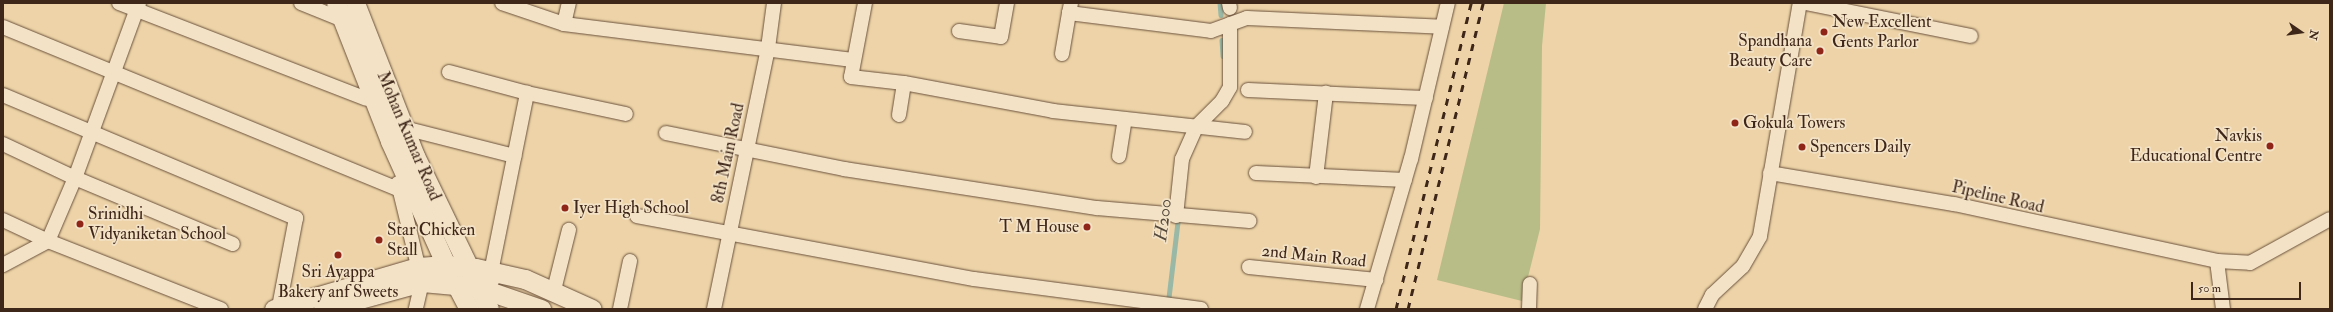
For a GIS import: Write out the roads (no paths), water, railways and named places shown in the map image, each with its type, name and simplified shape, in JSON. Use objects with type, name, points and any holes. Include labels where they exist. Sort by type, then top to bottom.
[{"type":"street","points":[[119,3],[138,6],[366,99]]},
{"type":"street","points":[[301,3],[336,10]]},
{"type":"street","points":[[330,3],[336,10],[390,140],[454,283],[469,309]]},
{"type":"street","name":"Mohan Kumar Road","points":[[355,3],[404,128],[468,267],[486,289],[489,309]]},
{"type":"street","points":[[502,3],[564,24],[768,48],[853,60]]},
{"type":"street","points":[[564,24],[569,3]]},
{"type":"street","name":"8th Main Road","points":[[714,309],[768,48],[774,3]]},
{"type":"street","points":[[865,3],[851,77],[904,83],[1053,111],[1245,132]]},
{"type":"street","points":[[959,31],[1001,37],[1007,3]]},
{"type":"street","points":[[1367,309],[1405,180],[1448,3]]},
{"type":"street","points":[[1705,309],[1712,295],[1743,266],[1760,236],[1800,3]]},
{"type":"street","points":[[1806,3],[1971,36]]},
{"type":"street","points":[[3,265],[48,240],[75,178],[138,6]]},
{"type":"street","points":[[1062,54],[1070,8],[1211,31],[1247,18],[1442,27]]},
{"type":"street","points":[[336,10],[366,99],[401,190],[420,274],[416,309]]},
{"type":"street","points":[[1176,216],[1182,159],[1196,127],[1222,101],[1230,87],[1230,24]]},
{"type":"street","points":[[3,28],[401,190]]},
{"type":"street","points":[[449,72],[527,93],[626,114]]},
{"type":"street","points":[[899,115],[904,83]]},
{"type":"street","points":[[1248,90],[1426,98]]},
{"type":"street","points":[[486,289],[527,93]]},
{"type":"street","points":[[1316,176],[1326,93]]},
{"type":"street","points":[[3,95],[91,134],[296,218],[277,308],[420,274],[454,283],[486,289],[541,309]]},
{"type":"street","points":[[1119,156],[1125,119]]},
{"type":"street","points":[[404,128],[515,156]]},
{"type":"street","points":[[666,132],[844,169],[1096,208],[1249,221]]},
{"type":"street","points":[[3,144],[75,178],[233,244]]},
{"type":"street","name":"Pipeline Road","points":[[1770,172],[1954,204],[2217,261],[2250,263],[2277,250],[2330,219]]},
{"type":"street","points":[[1256,173],[1405,180]]},
{"type":"street","points":[[637,216],[974,279],[1201,309]]},
{"type":"street","points":[[3,220],[48,240],[221,309]]},
{"type":"street","points":[[554,290],[569,230]]},
{"type":"street","points":[[620,309],[630,261]]},
{"type":"street","points":[[2217,261],[2223,309]]},
{"type":"street","points":[[323,309],[346,305],[420,274],[446,265],[468,267],[525,279],[554,290],[592,309]]},
{"type":"street","name":"2nd Main Road","points":[[1249,267],[1376,280]]},
{"type":"street","points":[[1529,309],[1530,284]]},
{"type":"waterway","name":"H200","points":[[1220,3],[1221,15]]},
{"type":"waterway","name":"H200","points":[[1222,40],[1223,56]]},
{"type":"waterway","name":"H200","points":[[1168,302],[1178,218]]},
{"type":"railway","points":[[1396,309],[1471,3]]},
{"type":"railway","points":[[1408,309],[1483,3]]},
{"type":"place","name":"New Excellent Gents Parlor","points":[[1824,32]]},
{"type":"place","name":"Spandhana Beauty Care","points":[[1820,51]]},
{"type":"place","name":"Gokula Towers","points":[[1735,123]]},
{"type":"place","name":"Navkis Educational Centre","points":[[2270,146]]},
{"type":"place","name":"Spencers Daily","points":[[1802,147]]},
{"type":"place","name":"Iyer High School","points":[[565,208]]},
{"type":"place","name":"Srinidhi Vidyaniketan School","points":[[80,224]]},
{"type":"place","name":"T M House","points":[[1087,227]]},
{"type":"place","name":"Star Chicken Stall","points":[[379,240]]},
{"type":"place","name":"Sri Ayappa Bakery anf Sweets","points":[[338,255]]}]
